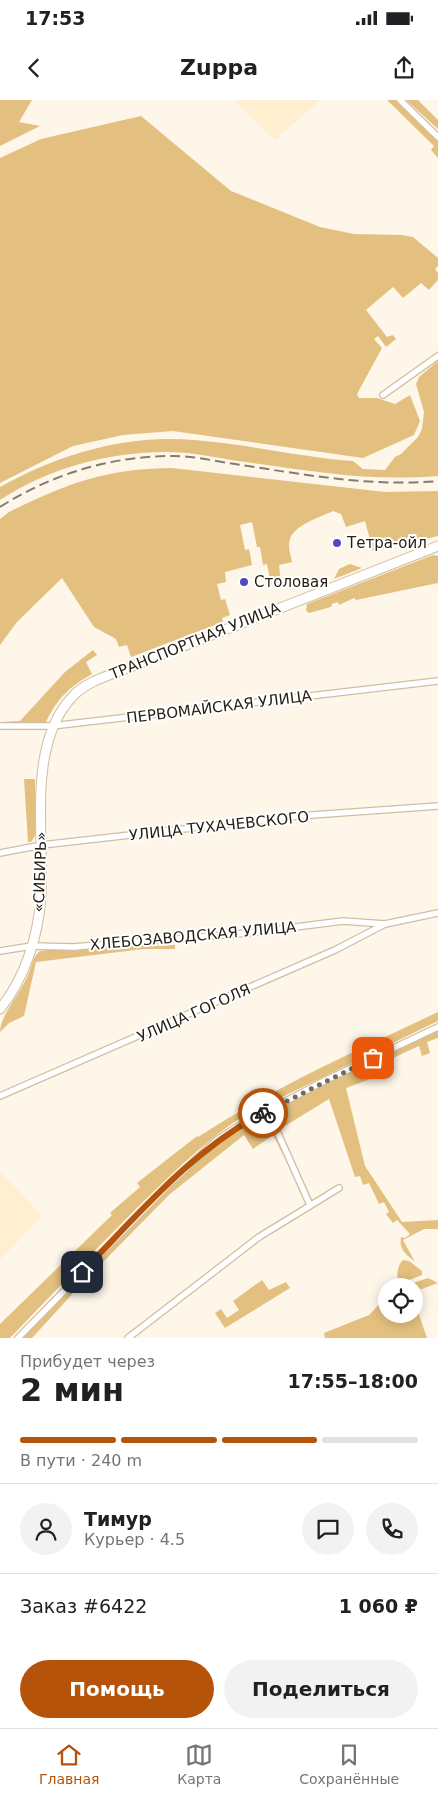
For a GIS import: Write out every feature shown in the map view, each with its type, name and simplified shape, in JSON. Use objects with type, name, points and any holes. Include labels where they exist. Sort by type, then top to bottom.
[{"type":"highway","name":"ТРАНСПОРТНАЯ УЛИЦА","points":[[52,726],[62,708],[74,694],[97,680],[438,546]]},
{"type":"highway","name":"«СИБИРЬ»","points":[[0,1010],[17,983],[32,946],[41,898],[44,763],[52,726]]},
{"type":"street","points":[[400,100],[438,137]]},
{"type":"street","points":[[383,395],[438,356]]},
{"type":"street","name":"ПЕРВОМАЙСКАЯ УЛИЦА","points":[[0,726],[52,726],[438,681]]},
{"type":"street","name":"УЛИЦА ТУХАЧЕВСКОГО","points":[[0,853],[42,845],[298,816],[438,806]]},
{"type":"street","points":[[385,924],[438,913]]},
{"type":"street","name":"ХЛЕБОЗАВОДСКАЯ УЛИЦА","points":[[0,951],[32,946],[74,947],[248,933],[343,921],[385,924]]},
{"type":"street","name":"УЛИЦА ГОГОЛЯ","points":[[0,1096],[326,954],[385,924]]},
{"type":"street","points":[[18,1338],[168,1185],[217,1140],[235,1128],[268,1111],[438,1027]]},
{"type":"street","points":[[268,1111],[310,1205]]},
{"type":"street","points":[[128,1338],[259,1237],[338,1188]]},
{"type":"shaded area","points":[[0,100],[32,100],[19,122],[40,126],[0,146]]},
{"type":"shaded area","points":[[234,100],[320,100],[275,140]]},
{"type":"shaded area","points":[[387,100],[396,100],[438,141],[438,158],[431,150],[434,146]]},
{"type":"shaded area","points":[[406,100],[418,100],[438,120],[438,129]]},
{"type":"shaded area","points":[[141,116],[231,191],[320,227],[354,234],[413,237],[438,258],[438,266],[435,269],[438,273],[438,280],[429,290],[421,283],[403,298],[393,287],[366,310],[387,337],[393,335],[396,339],[386,347],[378,336],[374,339],[382,348],[357,394],[359,398],[377,398],[395,404],[410,395],[420,421],[414,435],[363,458],[173,431],[123,435],[73,446],[0,483],[0,158],[41,139]]},
{"type":"shaded area","points":[[438,361],[438,476],[362,476],[193,454],[144,453],[122,455],[80,464],[38,479],[0,500],[0,487],[22,475],[69,456],[94,449],[143,440],[194,440],[234,444],[313,457],[353,461],[363,469],[385,470],[395,457],[401,454],[418,437],[422,429],[424,412],[416,384],[419,377]]},
{"type":"shaded area","points":[[172,468],[385,492],[438,491],[438,536],[373,551],[365,521],[346,527],[341,514],[333,511],[302,526],[293,534],[289,545],[292,562],[279,565],[281,583],[271,585],[267,564],[263,565],[260,547],[257,547],[252,522],[240,525],[245,550],[249,549],[252,565],[225,572],[226,582],[217,584],[221,600],[225,599],[230,615],[222,618],[223,622],[131,657],[127,645],[119,647],[116,639],[94,627],[62,578],[17,622],[0,645],[0,519],[9,512],[30,502],[88,479],[127,471]]},
{"type":"shaded area","points":[[433,555],[438,556],[438,583],[356,600],[354,598],[339,605],[338,602],[332,604],[331,607],[309,613],[306,611],[307,604]]},
{"type":"shaded area","points":[[350,564],[362,568],[334,579],[339,569]]},
{"type":"shaded area","points":[[93,650],[97,655],[86,662],[92,674],[64,694],[46,722],[0,724],[0,722],[20,721],[65,672]]},
{"type":"shaded area","points":[[24,779],[35,779],[35,836],[31,842],[28,842]]},
{"type":"shaded area","points":[[153,943],[154,946],[175,945],[175,949],[144,949],[36,962],[24,1016],[9,1023],[0,1032],[3,1018],[25,982],[35,956],[40,951],[56,949],[71,951]]},
{"type":"shaded area","points":[[438,1012],[438,1021],[243,1116],[228,1127],[198,1150],[156,1189],[10,1338],[0,1338],[0,1324],[112,1215],[110,1213],[140,1187],[137,1183],[197,1136],[286,1086]]},
{"type":"shaded area","points":[[438,1031],[438,1038],[427,1042],[430,1053],[422,1056],[419,1046],[382,1063],[386,1073],[346,1088],[365,1166],[402,1222],[438,1220],[438,1229],[424,1229],[403,1240],[415,1262],[401,1245],[401,1237],[405,1238],[410,1234],[397,1220],[393,1223],[386,1214],[389,1212],[384,1202],[379,1204],[369,1183],[363,1185],[360,1176],[355,1177],[329,1099],[280,1129],[283,1135],[281,1137],[271,1112],[367,1063]]},
{"type":"shaded area","points":[[262,1115],[269,1121],[285,1159],[273,1135],[253,1149],[244,1135],[170,1194],[102,1263],[99,1259],[176,1181],[239,1129]]},
{"type":"shaded area","points":[[0,1172],[42,1216],[0,1259]]},
{"type":"shaded area","points":[[403,1260],[409,1261],[422,1271],[422,1275],[414,1278],[398,1278],[399,1265]]},
{"type":"shaded area","points":[[95,1263],[98,1266],[32,1338],[23,1338]]},
{"type":"shaded area","points":[[428,1278],[438,1283],[423,1289],[423,1280]]},
{"type":"shaded area","points":[[262,1280],[269,1290],[286,1282],[290,1288],[225,1328],[215,1313],[221,1309],[227,1318],[239,1310],[233,1301]]},
{"type":"shaded area","points":[[378,1305],[378,1323],[422,1323],[427,1338],[325,1338],[324,1333],[369,1315]]},
{"type":"railway","points":[[0,507],[20,495],[61,476],[105,463],[150,457],[190,457],[315,476],[364,481],[438,481]]},
{"type":"way so far","points":[[263,1113],[373,1058]]},
{"type":"place","name":"Тетра-ойл","points":[[337,543]]},
{"type":"place","name":"Столовая","points":[[244,582]]},
{"type":"route","points":[[82,1272],[168,1185],[217,1140],[263,1113]]}]
